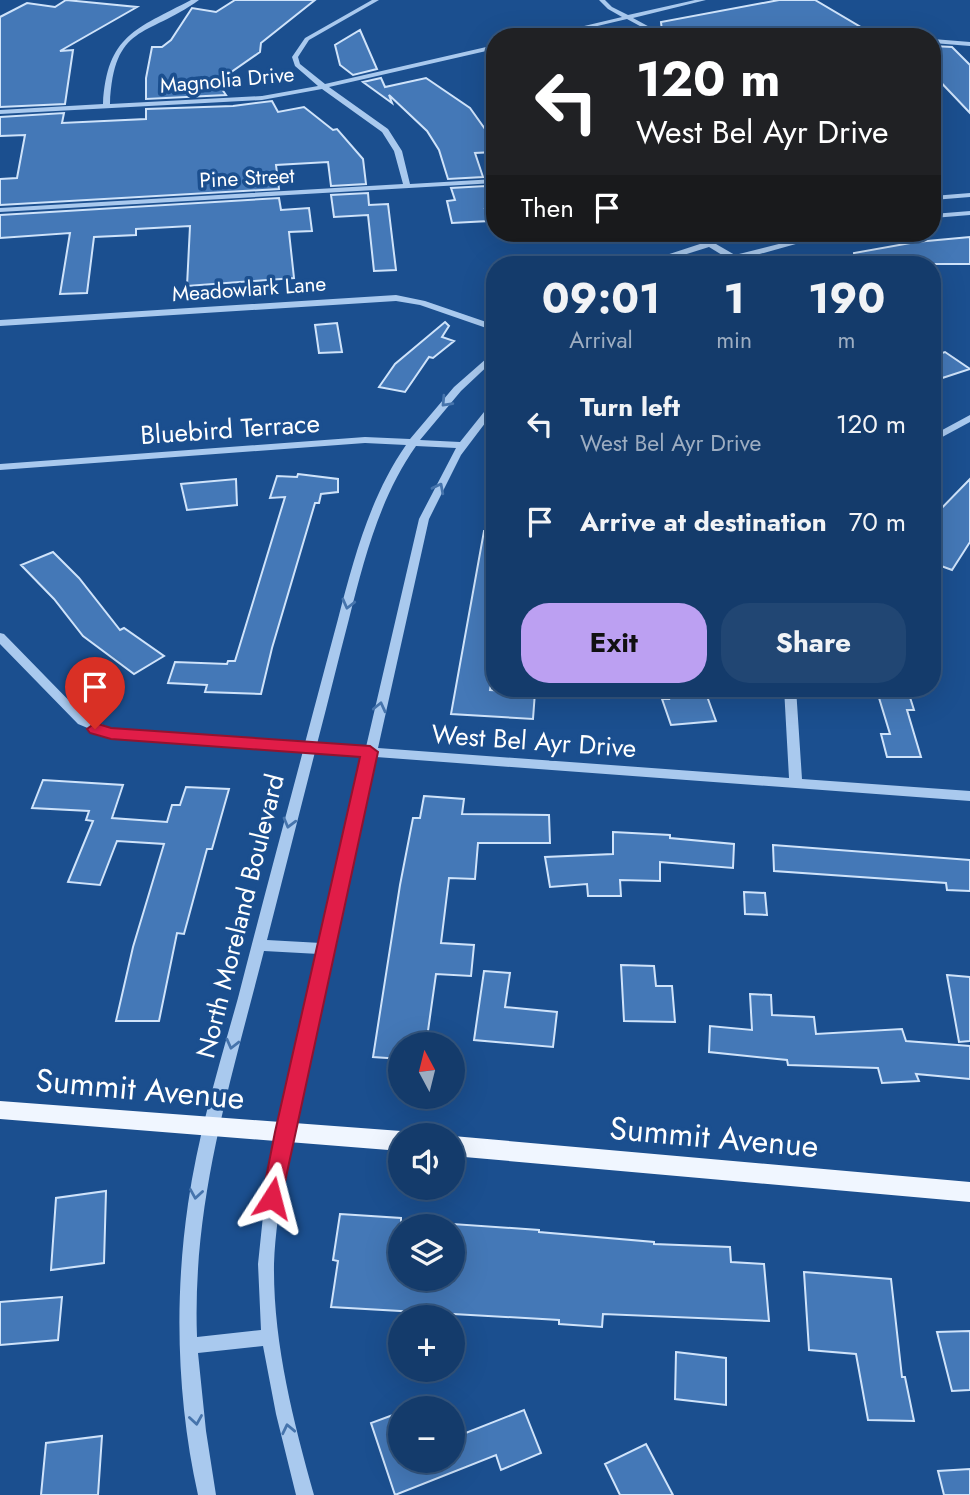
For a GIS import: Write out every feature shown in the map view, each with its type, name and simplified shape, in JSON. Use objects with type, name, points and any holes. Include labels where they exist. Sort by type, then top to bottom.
[{"type":"main road","name":"Summit Avenue","points":[[0,1110],[388,1140]]},
{"type":"main road","name":"Summit Avenue","points":[[465,1147],[970,1192]]},
{"type":"street","points":[[106,107],[109,70],[113,55],[122,44],[145,26],[196,0]]},
{"type":"street","points":[[376,0],[307,39],[296,53],[300,69],[390,137],[398,151],[407,186]]},
{"type":"street","points":[[602,0],[648,28]]},
{"type":"street","points":[[580,28],[703,0]]},
{"type":"street","points":[[941,42],[970,44]]},
{"type":"street","name":"Magnolia Drive","points":[[0,113],[250,99],[323,87],[486,49]]},
{"type":"street","name":"Pine Street","points":[[0,210],[486,182]]},
{"type":"street","points":[[941,197],[970,195]]},
{"type":"street","points":[[941,215],[970,212]]},
{"type":"street","points":[[671,256],[711,242]]},
{"type":"street","points":[[741,256],[796,242]]},
{"type":"street","points":[[708,243],[730,256]]},
{"type":"street","name":"Meadowlark Lane","points":[[0,323],[396,298],[422,303],[486,325]]},
{"type":"street","name":"North Moreland Boulevard","points":[[207,1495],[190,1381],[190,1236],[211,1127],[309,747],[373,517],[414,441],[459,387],[486,363]]},
{"type":"street","points":[[305,1495],[281,1395],[271,1337],[266,1276],[276,1174],[424,519],[462,445],[486,415]]},
{"type":"street","points":[[941,434],[970,418]]},
{"type":"street","name":"Bluebird Terrace","points":[[0,467],[365,440],[462,445]]},
{"type":"street","points":[[0,637],[73,712],[95,729]]},
{"type":"street","points":[[791,697],[796,783]]},
{"type":"street","name":"West Bel Ayr Drive","points":[[95,729],[111,733],[970,796]]},
{"type":"street","points":[[258,945],[326,949]]},
{"type":"street","points":[[189,1346],[271,1337]]},
{"type":"building","points":[[66,0],[137,7],[60,51],[73,50],[65,104],[0,107],[0,17],[27,3],[55,7]]},
{"type":"building","points":[[235,0],[315,0],[261,43],[260,52],[217,82],[226,95],[146,99],[146,78],[152,47],[162,47],[171,40],[192,8],[216,12]]},
{"type":"building","points":[[779,0],[815,0],[862,28],[662,28],[661,22]]},
{"type":"building","points":[[360,30],[377,69],[353,75],[340,65],[335,45]]},
{"type":"building","points":[[941,46],[952,47],[970,65],[970,113],[941,82]]},
{"type":"building","points":[[381,78],[385,87],[426,78],[470,108],[486,130],[486,152],[475,153],[483,177],[448,179],[439,150],[427,131],[389,95],[392,103],[363,82]]},
{"type":"building","points":[[272,101],[278,112],[304,107],[333,130],[337,129],[363,159],[366,184],[331,186],[328,162],[276,165],[279,189],[0,205],[0,179],[17,178],[25,135],[0,136],[0,117],[64,113],[62,123],[146,119],[146,109],[233,106]]},
{"type":"building","points":[[486,186],[486,221],[452,223],[447,201],[455,200],[451,188]]},
{"type":"building","points":[[368,193],[369,205],[388,204],[396,270],[374,271],[368,215],[334,217],[331,195]]},
{"type":"building","points":[[279,198],[281,210],[309,208],[312,231],[289,232],[294,278],[187,286],[190,226],[136,229],[136,235],[94,237],[87,293],[60,294],[70,233],[0,238],[0,215]]},
{"type":"building","points":[[970,237],[970,264],[941,264],[941,256],[854,256],[854,253],[916,242],[941,242],[941,240]]},
{"type":"building","points":[[445,322],[449,326],[442,337],[454,341],[433,358],[429,357],[405,392],[379,387],[395,364]]},
{"type":"building","points":[[337,323],[342,352],[319,353],[315,325]]},
{"type":"building","points":[[945,352],[970,369],[941,378],[941,353]]},
{"type":"building","points":[[298,474],[338,479],[338,492],[321,494],[319,503],[315,503],[261,694],[205,692],[207,685],[168,683],[175,662],[227,664],[228,661],[235,661],[285,497],[270,498],[277,476],[297,477]]},
{"type":"building","points":[[236,479],[237,505],[187,510],[181,484]]},
{"type":"building","points":[[970,479],[970,542],[952,570],[941,566],[941,509]]},
{"type":"building","points":[[486,531],[486,697],[535,697],[533,719],[451,714]]},
{"type":"building","points":[[53,552],[79,578],[120,630],[124,628],[164,656],[134,674],[83,636],[54,599],[21,565]]},
{"type":"building","points":[[707,697],[716,721],[671,725],[662,699]]},
{"type":"building","points":[[879,697],[910,697],[914,710],[907,710],[921,757],[887,757],[881,734],[890,734]]},
{"type":"building","points":[[43,780],[123,785],[112,818],[167,822],[172,805],[180,805],[186,787],[229,789],[212,849],[207,849],[184,934],[177,933],[159,1021],[116,1021],[133,947],[164,844],[117,841],[100,885],[68,882],[93,821],[86,820],[89,811],[32,808]]},
{"type":"building","points":[[424,796],[464,799],[462,814],[549,815],[550,843],[478,843],[475,879],[449,878],[441,943],[474,945],[471,976],[436,974],[428,1032],[388,1032],[388,1058],[373,1057],[413,818],[420,818]]},
{"type":"building","points":[[613,832],[670,835],[670,838],[734,844],[733,868],[660,862],[660,881],[620,880],[621,896],[588,896],[587,884],[550,887],[545,857],[613,854]]},
{"type":"building","points":[[773,845],[970,860],[970,891],[947,890],[946,883],[774,871]]},
{"type":"building","points":[[744,892],[765,893],[767,915],[745,914]]},
{"type":"building","points":[[621,965],[654,966],[656,986],[672,986],[675,1022],[624,1021]]},
{"type":"building","points":[[484,971],[510,973],[505,1007],[557,1012],[553,1047],[474,1040]]},
{"type":"building","points":[[947,975],[970,977],[970,1041],[959,1042]]},
{"type":"building","points":[[750,994],[771,995],[772,1015],[814,1017],[816,1034],[902,1029],[906,1041],[970,1046],[970,1079],[916,1074],[919,1081],[882,1083],[878,1068],[788,1065],[787,1060],[709,1052],[710,1026],[752,1030]]},
{"type":"building","points":[[106,1191],[104,1263],[51,1270],[56,1198]]},
{"type":"building","points":[[340,1214],[388,1217],[388,1291],[465,1291],[465,1225],[539,1230],[654,1244],[730,1247],[731,1262],[764,1264],[769,1321],[603,1314],[602,1327],[559,1324],[559,1320],[465,1315],[465,1305],[388,1305],[388,1310],[331,1307],[338,1261],[333,1260]]},
{"type":"building","points":[[804,1272],[891,1279],[902,1377],[905,1377],[914,1421],[868,1420],[856,1354],[809,1350]]},
{"type":"building","points":[[62,1297],[58,1340],[0,1345],[0,1302]]},
{"type":"building","points":[[970,1331],[970,1390],[952,1391],[937,1332]]},
{"type":"building","points":[[676,1352],[726,1358],[726,1405],[675,1399]]},
{"type":"building","points":[[524,1410],[541,1453],[501,1470],[496,1455],[465,1467],[465,1433]]},
{"type":"building","points":[[388,1417],[388,1473],[451,1473],[395,1495],[371,1423]]},
{"type":"building","points":[[102,1436],[98,1495],[41,1495],[46,1443]]},
{"type":"building","points":[[646,1444],[673,1495],[620,1495],[605,1464]]},
{"type":"building","points":[[970,1469],[970,1495],[944,1495],[938,1471]]},
{"type":"route","points":[[95,729],[111,733],[370,752],[272,1198]]}]
